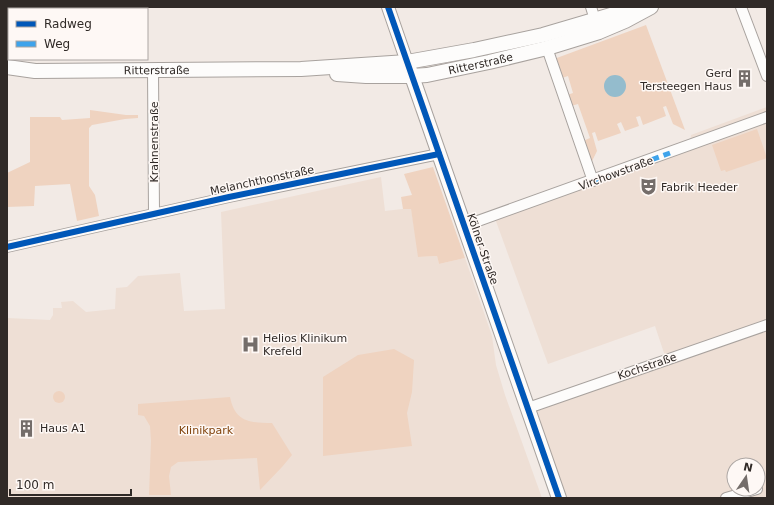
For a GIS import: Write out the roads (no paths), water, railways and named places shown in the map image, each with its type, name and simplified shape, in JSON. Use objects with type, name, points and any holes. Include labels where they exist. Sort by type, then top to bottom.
[{"type":"main road","name":"Ritterstraße","points":[[7,74],[35,71],[301,69],[407,62],[489,47],[543,35],[638,7]]},
{"type":"main road","name":"Ritterstraße","points":[[301,69],[366,76],[411,76],[435,73],[547,48],[595,20],[625,21],[651,7]]},
{"type":"main road","name":"Kölner Straße","points":[[407,62],[559,498]]},
{"type":"main road","name":"Ritterstraße","points":[[7,67],[35,71]]},
{"type":"street","name":"Kölner Straße","points":[[388,7],[407,62]]},
{"type":"street","points":[[740,7],[767,76]]},
{"type":"street","points":[[547,48],[593,181]]},
{"type":"street","name":"Krahnenstraße","points":[[153,70],[154,214]]},
{"type":"street","name":"Virchowstraße","points":[[464,226],[593,181],[767,117]]},
{"type":"street","name":"Melanchthonstraße","points":[[7,247],[237,195],[439,154]]},
{"type":"street","name":"Kochstraße","points":[[528,408],[767,325]]},
{"type":"water","points":[[615,75],[623,78],[626,86],[623,94],[615,97],[607,94],[604,86],[607,78]]},
{"type":"tram line","points":[[389,7],[560,498]]},
{"type":"place","name":"Gerd Tersteegen Haus","points":[[745,79]]},
{"type":"place","name":"Fabrik Heeder","points":[[648,187]]},
{"type":"place","name":"Helios Klinikum Krefeld","points":[[250,344]]},
{"type":"place","name":"Haus A1","points":[[27,428]]},
{"type":"park label","name":"Klinikpark","points":[[206,430]]}]
